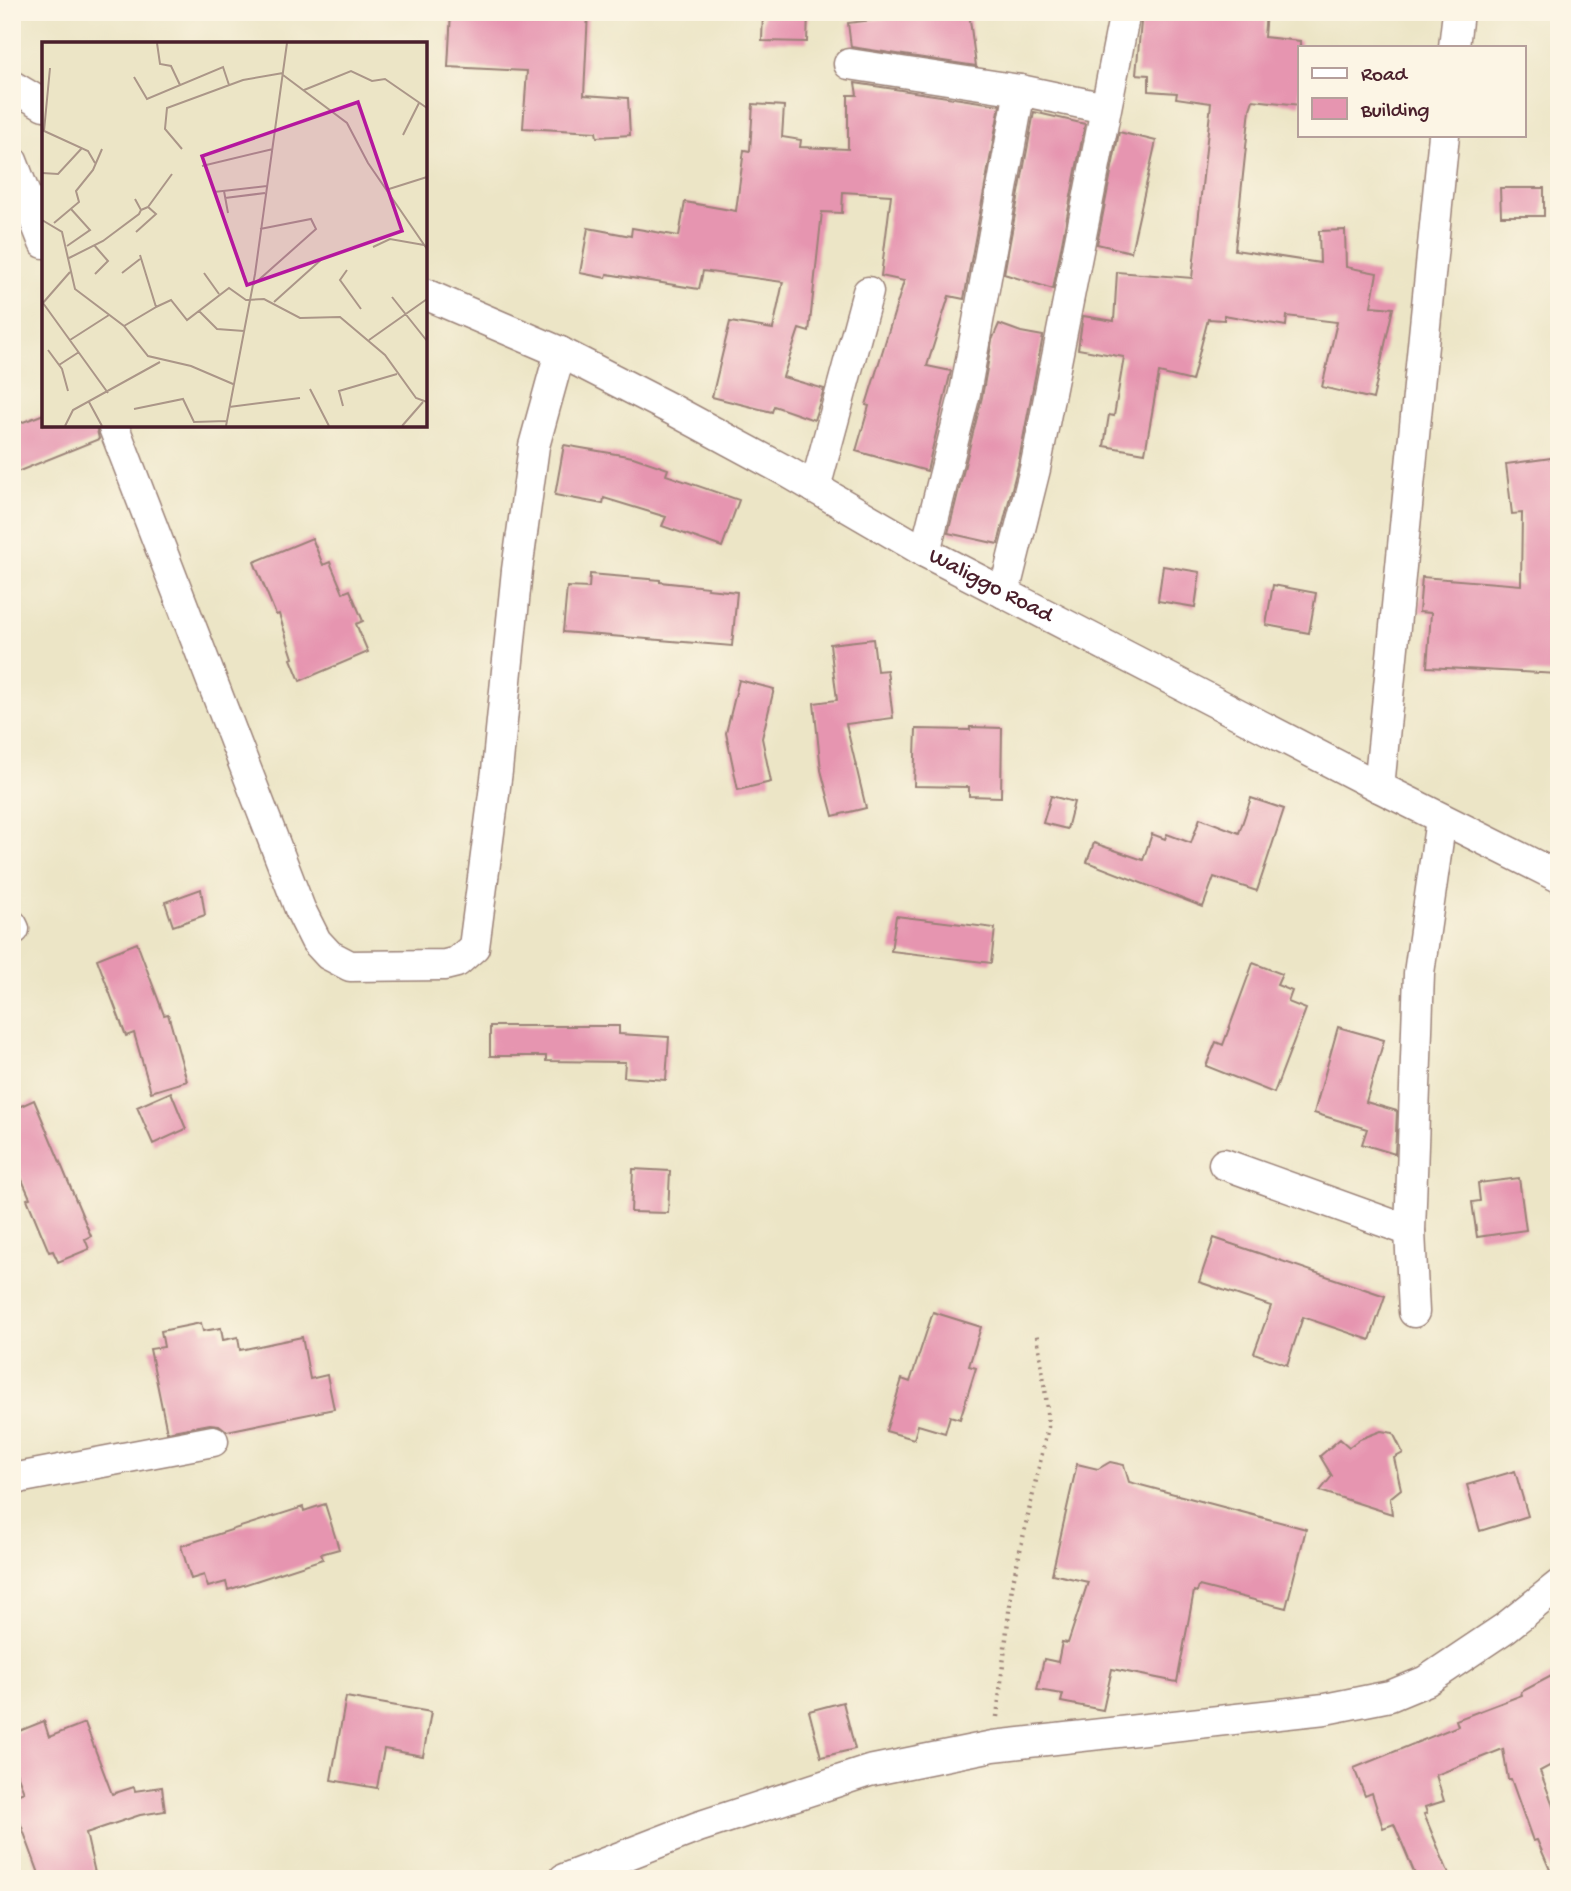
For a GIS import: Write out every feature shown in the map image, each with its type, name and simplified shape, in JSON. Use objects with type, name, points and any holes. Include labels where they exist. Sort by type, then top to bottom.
[{"type":"street","points":[[1004,593],[1035,470],[1125,12]]},
{"type":"street","points":[[1454,46],[1458,12]]},
{"type":"street","points":[[849,64],[1020,90],[1105,108]]},
{"type":"street","points":[[12,86],[42,104]]},
{"type":"street","points":[[925,552],[968,380],[1020,90]]},
{"type":"street","points":[[1378,787],[1444,136]]},
{"type":"street","points":[[12,161],[42,238]]},
{"type":"street","points":[[815,488],[868,292]]},
{"type":"street","name":"Waliggo Road","points":[[427,295],[560,352],[673,410],[925,552],[1378,787],[1559,877]]},
{"type":"street","points":[[114,427],[300,909],[316,941],[328,955],[350,967],[444,965],[457,962],[474,947],[497,771],[517,570],[534,446],[560,352]]},
{"type":"street","points":[[1414,1312],[1410,1231],[1419,973],[1441,819]]},
{"type":"street","points":[[1224,1164],[1410,1231]]},
{"type":"street","points":[[12,1482],[213,1441]]},
{"type":"street","points":[[564,1879],[698,1827],[869,1771],[993,1746],[1325,1709],[1390,1696],[1426,1681],[1505,1628],[1559,1584]]},
{"type":"street","points":[[617,1879],[633,1852]]},
{"type":"path","points":[[993,1746],[1012,1586],[1048,1427],[1037,1335]]},
{"type":"building","points":[[451,12],[588,12],[584,95],[628,98],[630,135],[597,137],[596,132],[523,128],[527,71],[448,67]]},
{"type":"building","points":[[763,12],[808,12],[807,42],[762,41]]},
{"type":"building","points":[[896,12],[969,12],[976,66],[851,47],[848,23],[896,17]]},
{"type":"building","points":[[1142,12],[1266,12],[1264,37],[1300,41],[1298,105],[1253,100],[1250,109],[1235,250],[1320,263],[1319,231],[1345,230],[1346,267],[1377,273],[1371,306],[1393,308],[1373,399],[1322,387],[1337,322],[1287,316],[1286,326],[1224,315],[1224,320],[1208,319],[1192,381],[1159,373],[1145,453],[1104,446],[1109,415],[1114,416],[1124,357],[1078,349],[1083,316],[1114,321],[1117,272],[1192,278],[1211,103],[1176,98],[1177,93],[1149,91],[1149,75],[1136,74]]},
{"type":"building","points":[[855,83],[1000,105],[964,299],[949,296],[927,366],[951,371],[927,471],[856,451],[869,406],[866,405],[904,281],[881,276],[891,195],[843,192],[842,213],[822,212],[809,332],[799,329],[783,377],[824,389],[814,420],[774,406],[772,412],[712,397],[730,322],[773,329],[783,282],[703,271],[699,289],[607,274],[606,278],[580,273],[588,228],[631,236],[632,228],[679,236],[685,202],[736,211],[744,150],[750,151],[753,104],[784,106],[782,137],[801,140],[800,147],[848,149],[848,95],[857,95]]},
{"type":"building","points":[[1034,112],[1085,124],[1053,289],[1004,274]]},
{"type":"building","points":[[1119,132],[1156,141],[1131,252],[1097,244]]},
{"type":"building","points":[[1500,188],[1544,188],[1544,216],[1501,216]]},
{"type":"building","points":[[999,324],[1043,336],[1018,465],[998,544],[948,533],[982,397],[992,340]]},
{"type":"building","points":[[42,415],[42,427],[96,427],[99,439],[12,474],[12,438],[19,434],[15,425]]},
{"type":"building","points":[[564,445],[633,457],[668,469],[666,475],[739,500],[722,547],[662,526],[666,517],[604,498],[603,504],[555,495]]},
{"type":"building","points":[[1559,457],[1559,674],[1427,667],[1431,613],[1419,612],[1422,577],[1521,585],[1522,513],[1512,514],[1506,464]]},
{"type":"building","points":[[312,538],[323,565],[330,562],[343,593],[350,590],[363,621],[356,624],[368,652],[300,681],[279,614],[276,615],[254,562]]},
{"type":"building","points":[[1163,566],[1200,572],[1195,607],[1158,601]]},
{"type":"building","points":[[590,574],[660,580],[737,592],[732,646],[563,632],[567,587],[589,588]]},
{"type":"building","points":[[1273,585],[1316,593],[1309,633],[1266,625]]},
{"type":"building","points":[[873,639],[877,671],[887,670],[893,718],[846,724],[866,808],[833,816],[821,770],[814,703],[837,700],[830,644]]},
{"type":"building","points":[[739,680],[774,689],[762,738],[771,782],[738,790],[726,733]]},
{"type":"building","points":[[970,727],[1002,728],[1001,797],[969,796],[969,787],[914,786],[916,729],[970,730]]},
{"type":"building","points":[[1051,796],[1074,802],[1067,829],[1043,823]]},
{"type":"building","points":[[1251,798],[1284,809],[1257,891],[1214,877],[1203,907],[1087,862],[1094,843],[1143,860],[1152,834],[1165,839],[1167,834],[1191,843],[1200,818],[1239,833]]},
{"type":"building","points":[[201,889],[205,915],[173,926],[165,902]]},
{"type":"building","points":[[896,916],[995,928],[991,963],[891,951]]},
{"type":"building","points":[[137,943],[164,1015],[168,1014],[187,1081],[151,1092],[134,1033],[126,1036],[97,959]]},
{"type":"building","points":[[1253,963],[1282,974],[1277,985],[1292,991],[1288,1002],[1306,1009],[1274,1093],[1206,1066],[1216,1042],[1223,1045]]},
{"type":"building","points":[[490,1026],[619,1026],[619,1034],[669,1037],[666,1080],[624,1077],[625,1062],[546,1061],[546,1056],[490,1056]]},
{"type":"building","points":[[1338,1027],[1384,1040],[1366,1102],[1397,1111],[1395,1154],[1362,1144],[1367,1129],[1314,1113]]},
{"type":"building","points":[[171,1092],[186,1129],[153,1144],[137,1107]]},
{"type":"building","points":[[34,1100],[91,1236],[85,1239],[89,1249],[58,1262],[53,1251],[49,1252],[12,1157],[12,1110]]},
{"type":"building","points":[[633,1169],[670,1171],[668,1213],[631,1212]]},
{"type":"building","points":[[1519,1178],[1526,1230],[1477,1237],[1472,1202],[1480,1201],[1478,1183]]},
{"type":"building","points":[[1214,1238],[1385,1296],[1370,1340],[1303,1317],[1287,1365],[1254,1353],[1271,1306],[1199,1282]]},
{"type":"building","points":[[933,1312],[981,1327],[969,1366],[976,1368],[960,1419],[950,1416],[945,1433],[918,1425],[914,1439],[886,1431],[902,1379],[910,1382]]},
{"type":"building","points":[[201,1323],[203,1331],[221,1328],[223,1340],[238,1337],[240,1350],[302,1337],[310,1379],[327,1375],[334,1409],[227,1431],[219,1425],[210,1424],[167,1432],[150,1349],[164,1347],[161,1331]]},
{"type":"building","points":[[1381,1431],[1393,1433],[1403,1453],[1394,1458],[1401,1489],[1390,1498],[1392,1514],[1320,1491],[1332,1476],[1320,1456],[1340,1439],[1349,1447],[1360,1439]]},
{"type":"building","points":[[1110,1462],[1124,1465],[1129,1482],[1306,1529],[1286,1608],[1199,1586],[1197,1592],[1194,1591],[1177,1682],[1112,1669],[1103,1710],[1061,1702],[1063,1694],[1037,1690],[1044,1659],[1058,1662],[1062,1642],[1068,1643],[1088,1582],[1052,1574],[1077,1464],[1098,1469]]},
{"type":"building","points":[[1515,1471],[1528,1516],[1480,1531],[1467,1485]]},
{"type":"building","points":[[325,1504],[339,1549],[321,1554],[323,1559],[228,1590],[226,1582],[208,1587],[204,1575],[191,1579],[181,1546],[303,1507],[304,1511]]},
{"type":"building","points":[[1559,1672],[1559,1761],[1540,1771],[1559,1821],[1559,1879],[1554,1879],[1537,1840],[1533,1841],[1511,1779],[1508,1779],[1503,1749],[1436,1775],[1444,1801],[1425,1807],[1427,1813],[1424,1814],[1451,1879],[1417,1879],[1394,1824],[1383,1828],[1372,1793],[1365,1796],[1354,1768],[1458,1726],[1456,1720],[1522,1695],[1521,1692]]},
{"type":"building","points":[[346,1697],[431,1712],[423,1756],[384,1749],[377,1788],[331,1780]]},
{"type":"building","points":[[843,1702],[855,1749],[821,1757],[809,1711]]},
{"type":"building","points":[[44,1721],[49,1737],[85,1723],[112,1794],[134,1787],[135,1791],[162,1787],[165,1811],[140,1815],[86,1833],[95,1873],[68,1879],[41,1879],[12,1800],[12,1797],[24,1792],[12,1761],[12,1734]]}]
